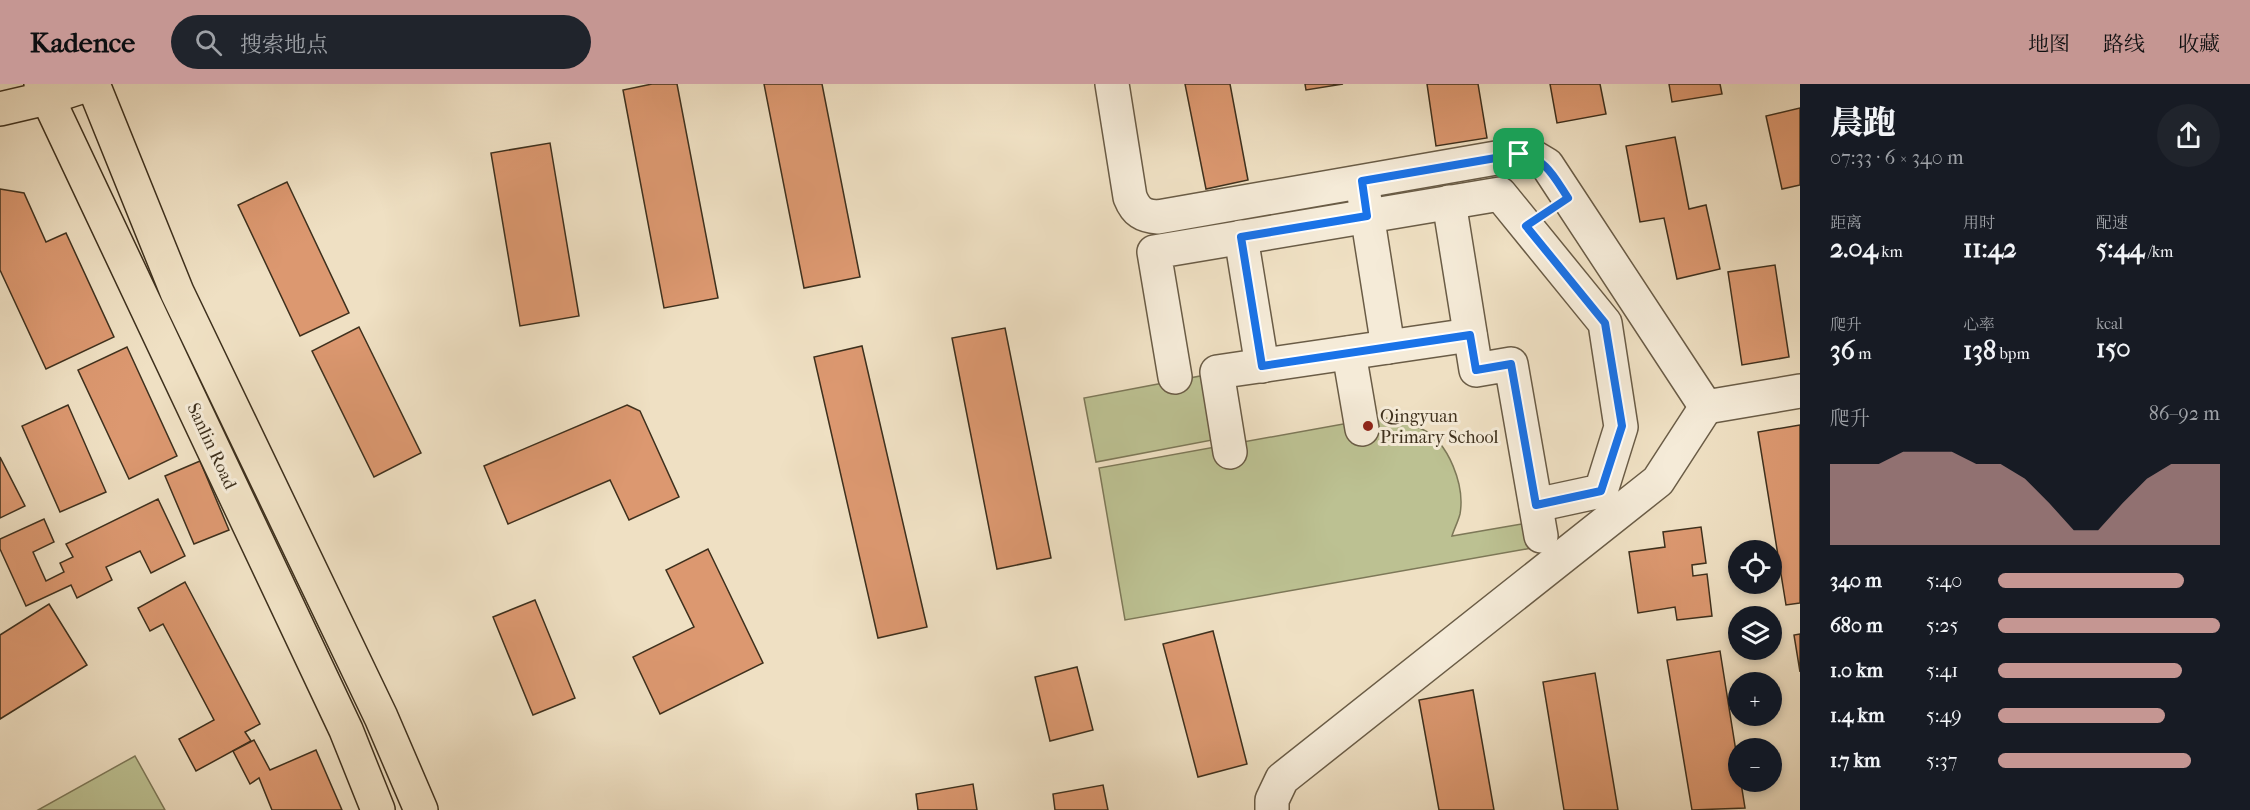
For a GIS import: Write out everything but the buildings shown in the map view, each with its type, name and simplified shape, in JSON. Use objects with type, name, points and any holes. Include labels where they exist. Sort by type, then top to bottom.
[{"type":"main road","points":[[0,109],[44,91],[92,84]]},
{"type":"main road","name":"Sanlin Road","points":[[92,84],[177,292],[381,717],[421,810]]},
{"type":"main road","name":"Sanlin Road","points":[[44,91],[346,730],[378,810]]},
{"type":"street","points":[[1112,84],[1130,197],[1135,209],[1146,216],[1158,217],[1519,154],[1532,156],[1546,165],[1706,407]]},
{"type":"street","points":[[1362,181],[1388,347]]},
{"type":"street","points":[[1176,377],[1154,252],[1449,202],[1500,194],[1605,323],[1622,426],[1601,491],[1538,520],[1511,364],[1476,370],[1449,202]]},
{"type":"street","points":[[1526,226],[1568,198]]},
{"type":"street","points":[[1241,237],[1262,366]]},
{"type":"street","points":[[1230,452],[1218,372],[1470,335]]},
{"type":"street","points":[[1349,353],[1362,429]]},
{"type":"street","points":[[1272,810],[1272,800],[1281,779],[1659,481],[1706,407],[1800,391]]},
{"type":"green space","points":[[1211,374],[1223,438],[1096,462],[1084,398]]},
{"type":"green space","points":[[1382,417],[1422,429],[1432,435],[1447,454],[1457,478],[1461,503],[1460,514],[1452,536],[1527,523],[1532,548],[1125,620],[1099,468]]},
{"type":"green space","points":[[135,756],[165,810],[38,810]]},
{"type":"place","name":"Qingyuan Primary School","points":[[1368,426]]},
{"type":"route","points":[[1519,154],[1532,156],[1546,165],[1568,198],[1526,226],[1605,323],[1622,426],[1601,491],[1536,505],[1511,364],[1476,370],[1470,335],[1262,366],[1241,237],[1367,216],[1362,181],[1519,154]]}]
